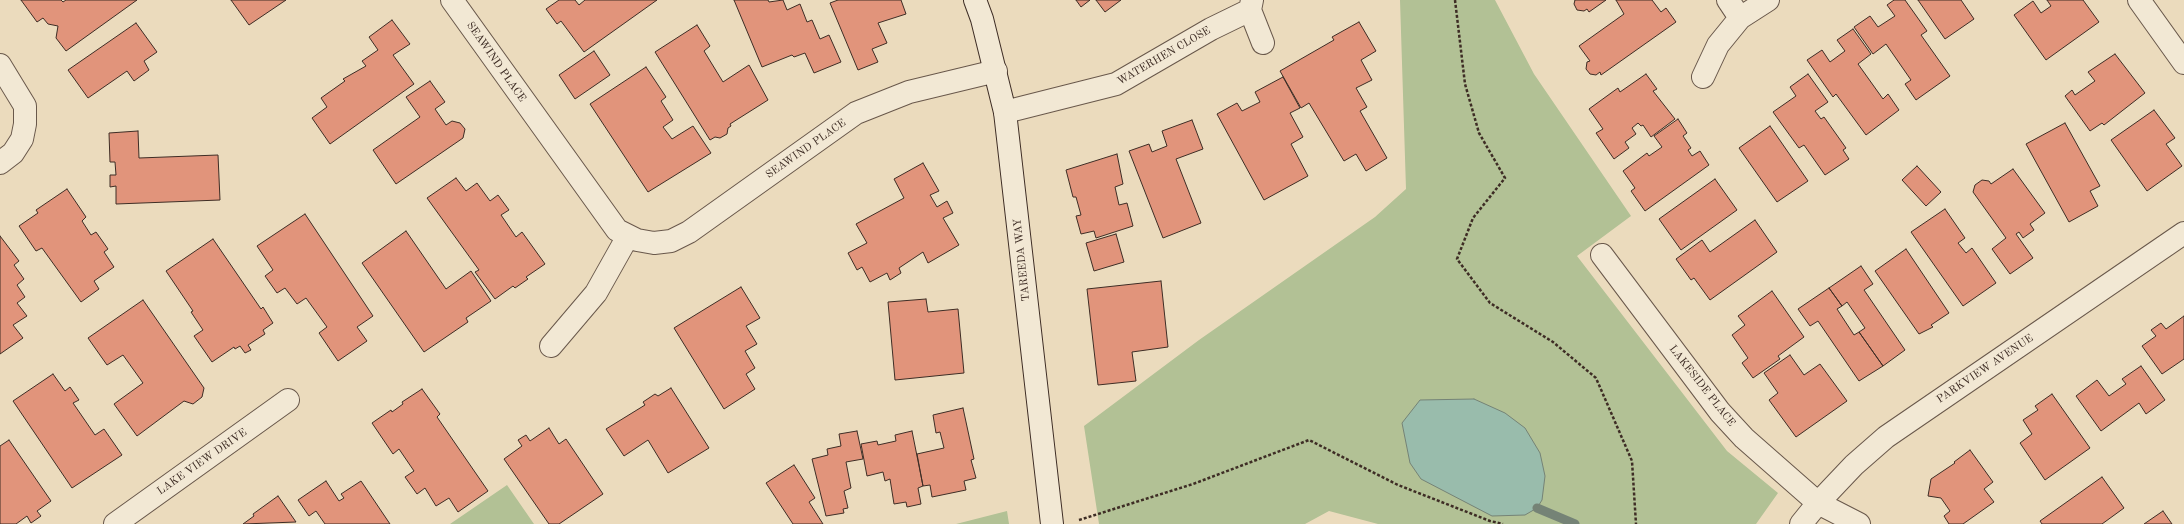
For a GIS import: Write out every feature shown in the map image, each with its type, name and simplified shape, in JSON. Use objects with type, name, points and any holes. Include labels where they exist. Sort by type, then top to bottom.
[{"type":"street","name":"SEAWIND PLACE","points":[[452,0],[616,230],[628,236],[654,244],[671,241],[689,232],[856,113],[909,92],[996,72]]},
{"type":"street","name":"TAREEDA WAY","points":[[975,0],[996,72],[1005,112],[1062,523]]},
{"type":"street","points":[[1728,0],[1740,18]]},
{"type":"street","points":[[1703,77],[1718,45],[1740,18],[1768,0]]},
{"type":"street","points":[[2139,0],[2184,64]]},
{"type":"street","name":"WATERHEN CLOSE","points":[[1005,112],[1116,84],[1251,5],[1263,43]]},
{"type":"street","points":[[0,65],[25,106],[25,124],[22,139],[13,153],[0,163]]},
{"type":"street","name":"PARKVIEW AVENUE","points":[[1801,524],[1818,503],[1854,465],[1886,437],[2184,233]]},
{"type":"street","points":[[551,346],[596,293],[628,236]]},
{"type":"street","name":"LAKESIDE PLACE","points":[[1602,255],[1720,412],[1744,438],[1818,503],[1859,524]]},
{"type":"street","name":"LAKE VIEW DRIVE","points":[[115,524],[288,400]]},
{"type":"path","points":[[1455,0],[1465,84],[1479,133],[1505,178],[1474,218],[1457,259],[1490,303],[1553,342],[1596,378],[1632,461],[1636,524]]},
{"type":"path","points":[[1062,523],[1193,484],[1309,440],[1398,485],[1490,521],[1503,524]]},
{"type":"shaded area","points":[[1400,0],[1495,0],[1534,74],[1631,216],[1577,256],[1727,451],[1778,493],[1756,524],[1378,524],[1329,511],[1305,524],[1099,524],[1084,426],[1199,340],[1375,217],[1406,189]]},
{"type":"shaded area","points":[[1474,399],[1505,413],[1525,428],[1540,453],[1545,476],[1542,500],[1537,508],[1525,515],[1492,516],[1421,479],[1410,463],[1402,423],[1420,400]]},
{"type":"shaded area","points":[[507,485],[534,524],[450,524]]},
{"type":"shaded area","points":[[1007,511],[1009,524],[956,524]]},
{"type":"building","points":[[21,0],[61,0],[63,2],[66,0],[137,0],[66,51],[56,38],[58,26],[48,24],[43,18],[37,22]]},
{"type":"building","points":[[231,0],[286,0],[249,25]]},
{"type":"building","points":[[559,0],[575,0],[579,5],[585,0],[657,0],[584,52],[561,21],[557,24],[546,9]]},
{"type":"building","points":[[734,0],[768,0],[769,2],[783,0],[787,10],[800,4],[807,22],[812,20],[820,39],[829,35],[841,62],[814,73],[805,53],[794,57],[792,55],[762,67]]},
{"type":"building","points":[[838,0],[901,0],[906,14],[878,23],[887,43],[872,49],[878,62],[858,70],[830,3]]},
{"type":"building","points":[[1076,0],[1090,0],[1081,7]]},
{"type":"building","points":[[1096,0],[1121,0],[1105,12]]},
{"type":"building","points":[[1575,0],[1606,0],[1589,12],[1587,9],[1584,11],[1577,10],[1574,4]]},
{"type":"building","points":[[1616,0],[1652,0],[1661,12],[1666,8],[1676,22],[1601,75],[1600,72],[1596,75],[1590,74],[1586,69],[1587,62],[1590,61],[1579,46],[1624,14]]},
{"type":"building","points":[[1894,0],[1905,0],[1927,31],[1921,35],[1950,76],[1916,100],[1905,84],[1911,80],[1886,44],[1873,54],[1854,27],[1870,16],[1878,27],[1895,16],[1887,5]]},
{"type":"building","points":[[1918,0],[1961,0],[1974,19],[1945,39]]},
{"type":"building","points":[[2047,0],[2083,0],[2099,22],[2046,60],[2014,15],[2033,1],[2041,13],[2051,6]]},
{"type":"building","points":[[392,20],[410,44],[393,55],[414,84],[330,144],[312,118],[327,107],[321,98],[345,81],[343,79],[366,66],[362,61],[378,50],[369,37]]},
{"type":"building","points":[[1359,22],[1376,51],[1361,60],[1372,80],[1356,88],[1367,107],[1360,111],[1387,158],[1366,171],[1356,154],[1344,161],[1309,103],[1301,108],[1280,71],[1334,40],[1332,37]]},
{"type":"building","points":[[136,23],[157,52],[144,61],[149,70],[134,81],[127,71],[88,98],[68,70]]},
{"type":"building","points":[[697,25],[710,46],[704,51],[723,82],[749,65],[768,100],[730,124],[731,126],[728,128],[727,134],[720,138],[715,137],[710,140],[655,52]]},
{"type":"building","points":[[1853,29],[1871,54],[1858,64],[1883,99],[1888,94],[1899,110],[1866,135],[1836,94],[1833,97],[1807,60],[1822,50],[1830,62],[1845,51],[1837,40]]},
{"type":"building","points":[[594,51],[610,75],[575,99],[559,75]]},
{"type":"building","points":[[2115,54],[2145,93],[2104,125],[2102,123],[2090,131],[2065,96],[2072,90],[2075,95],[2095,81],[2088,72]]},
{"type":"building","points":[[646,67],[666,97],[661,101],[673,120],[663,127],[672,139],[693,126],[711,153],[648,192],[590,104]]},
{"type":"building","points":[[1646,74],[1657,89],[1653,91],[1675,119],[1651,137],[1643,125],[1641,126],[1638,123],[1632,128],[1636,134],[1625,142],[1629,148],[1614,159],[1596,133],[1603,129],[1589,109],[1618,88],[1620,92]]},
{"type":"building","points":[[1808,74],[1828,102],[1815,111],[1821,119],[1824,117],[1846,148],[1843,150],[1849,159],[1825,175],[1804,145],[1799,148],[1773,112],[1796,96],[1790,87]]},
{"type":"building","points":[[1283,77],[1300,108],[1290,113],[1303,137],[1291,144],[1308,176],[1264,200],[1217,114],[1237,103],[1242,111],[1260,102],[1255,92]]},
{"type":"building","points":[[430,81],[445,102],[435,109],[446,125],[452,121],[460,123],[465,129],[463,138],[396,184],[373,150],[420,117],[406,97]]},
{"type":"building","points":[[2154,110],[2175,138],[2166,144],[2182,166],[2147,191],[2111,140]]},
{"type":"building","points":[[1678,119],[1687,133],[1683,136],[1691,148],[1688,150],[1692,156],[1700,151],[1709,165],[1645,211],[1631,191],[1635,188],[1623,171],[1647,153],[1649,156],[1662,147],[1654,136]]},
{"type":"building","points":[[1192,120],[1203,149],[1176,159],[1201,223],[1163,238],[1129,151],[1149,144],[1152,152],[1167,146],[1162,131]]},
{"type":"building","points":[[2065,123],[2100,186],[2090,191],[2098,206],[2069,222],[2026,144]]},
{"type":"building","points":[[1770,126],[1808,181],[1777,202],[1739,148]]},
{"type":"building","points":[[138,131],[139,158],[218,155],[220,200],[116,204],[116,186],[110,187],[110,175],[116,175],[115,162],[110,162],[109,133]]},
{"type":"building","points":[[1117,154],[1123,184],[1115,187],[1119,205],[1127,203],[1133,226],[1096,238],[1094,231],[1081,234],[1076,216],[1081,215],[1076,197],[1073,197],[1066,170]]},
{"type":"building","points":[[923,163],[939,191],[930,195],[937,207],[947,201],[953,213],[943,218],[959,245],[928,263],[923,252],[899,268],[901,273],[890,280],[887,273],[870,282],[862,267],[857,270],[848,253],[867,243],[856,224],[904,198],[894,179]]},
{"type":"building","points":[[1917,166],[1941,192],[1926,206],[1902,180]]},
{"type":"building","points":[[2013,169],[2045,213],[2030,224],[2034,230],[2023,238],[2019,232],[2016,234],[2033,258],[2010,274],[1992,249],[2006,238],[1973,192],[1975,185],[1982,180],[1989,181],[1991,184]]},
{"type":"building","points":[[456,178],[466,191],[477,183],[490,201],[498,195],[509,210],[501,215],[516,237],[522,232],[545,264],[526,277],[528,279],[515,288],[513,286],[495,299],[475,272],[479,270],[427,198]]},
{"type":"building","points":[[1715,179],[1737,210],[1681,250],[1659,219]]},
{"type":"building","points":[[67,189],[86,217],[82,221],[91,235],[96,232],[108,249],[104,252],[114,267],[94,281],[99,289],[81,302],[42,248],[36,251],[19,226],[38,213],[36,210]]},
{"type":"building","points":[[1945,209],[1965,238],[1958,243],[1966,253],[1972,248],[1996,283],[1963,306],[1911,232]]},
{"type":"building","points":[[305,214],[373,316],[357,327],[367,341],[338,361],[319,333],[327,327],[306,298],[297,304],[285,288],[277,293],[265,276],[273,270],[257,246]]},
{"type":"building","points":[[1755,220],[1777,252],[1710,300],[1694,278],[1691,280],[1676,259],[1702,240],[1710,252]]},
{"type":"building","points":[[406,231],[446,289],[471,271],[491,301],[466,318],[468,322],[424,352],[362,263]]},
{"type":"building","points":[[1116,234],[1124,262],[1094,271],[1086,243]]},
{"type":"building","points":[[0,236],[19,261],[14,265],[24,279],[17,285],[25,297],[17,303],[27,316],[13,325],[23,338],[0,354]]},
{"type":"building","points":[[213,239],[261,309],[263,307],[273,323],[263,330],[265,334],[248,345],[251,350],[245,353],[240,346],[235,349],[234,347],[212,362],[194,336],[203,330],[191,312],[193,311],[166,271]]},
{"type":"building","points":[[1906,249],[1949,313],[1931,325],[1933,327],[1919,334],[1875,271]]},
{"type":"building","points":[[1861,266],[1873,284],[1864,290],[1905,350],[1883,366],[1859,332],[1865,328],[1847,302],[1842,306],[1829,288]]},
{"type":"building","points":[[1161,281],[1168,347],[1132,352],[1136,381],[1098,385],[1087,289]]},
{"type":"building","points":[[741,287],[760,318],[746,326],[757,344],[745,351],[755,368],[746,374],[755,389],[724,409],[674,328]]},
{"type":"building","points":[[1829,288],[1842,306],[1837,309],[1854,335],[1859,332],[1883,366],[1859,381],[1818,321],[1810,326],[1798,309]]},
{"type":"building","points":[[1772,291],[1804,337],[1778,356],[1780,359],[1753,378],[1742,363],[1748,358],[1732,335],[1745,325],[1738,316]]},
{"type":"building","points":[[926,299],[928,312],[958,309],[964,373],[895,380],[888,302]]},
{"type":"building","points":[[143,300],[204,388],[202,397],[193,404],[184,401],[137,436],[114,404],[143,383],[123,355],[107,365],[88,338]]},
{"type":"building","points":[[2184,316],[2184,359],[2162,374],[2142,346],[2156,336],[2151,330],[2161,323],[2166,329]]},
{"type":"building","points":[[1790,355],[1804,375],[1820,364],[1847,401],[1796,437],[1769,400],[1778,393],[1764,373]]},
{"type":"building","points":[[2141,366],[2165,400],[2146,414],[2139,403],[2101,431],[2076,396],[2097,380],[2109,396],[2126,384],[2122,379]]},
{"type":"building","points":[[53,374],[65,391],[70,387],[79,400],[73,403],[95,435],[104,429],[122,455],[72,488],[13,401]]},
{"type":"building","points":[[671,388],[709,448],[668,473],[648,440],[624,456],[606,429],[645,405],[643,402],[655,394],[658,396]]},
{"type":"building","points":[[422,389],[440,414],[437,417],[488,491],[458,512],[449,498],[436,506],[425,488],[417,494],[405,477],[414,471],[399,449],[393,454],[372,423],[391,410],[392,412],[403,404],[402,402]]},
{"type":"building","points":[[2052,394],[2090,448],[2045,480],[2020,443],[2032,434],[2023,420],[2038,410],[2035,406]]},
{"type":"building","points":[[963,408],[974,459],[971,460],[976,478],[964,481],[966,490],[932,497],[930,485],[923,486],[917,454],[944,448],[940,432],[936,433],[933,415]]},
{"type":"building","points":[[549,428],[559,444],[566,439],[603,494],[559,524],[549,524],[504,459],[522,446],[518,440],[526,435],[530,441]]},
{"type":"building","points":[[857,431],[863,459],[846,462],[851,488],[844,491],[848,508],[843,509],[844,513],[826,516],[812,459],[828,455],[827,449],[841,446],[839,434]]},
{"type":"building","points":[[912,431],[923,486],[918,488],[921,504],[907,507],[906,502],[894,504],[890,479],[885,481],[883,472],[867,476],[861,444],[877,441],[878,445],[896,441],[895,435]]},
{"type":"building","points":[[9,440],[51,501],[37,511],[41,516],[31,523],[27,516],[16,524],[0,524],[0,446]]},
{"type":"building","points":[[1970,450],[1993,482],[1984,489],[1994,502],[1963,524],[1949,524],[1944,516],[1950,511],[1941,498],[1928,496],[1931,479],[1955,463],[1954,462]]},
{"type":"building","points":[[794,465],[815,498],[809,502],[823,524],[793,524],[766,483]]},
{"type":"building","points":[[2102,477],[2124,508],[2102,524],[2042,524],[2040,521]]},
{"type":"building","points":[[326,481],[339,501],[344,498],[341,494],[361,481],[390,524],[325,524],[316,511],[309,516],[298,500]]},
{"type":"building","points":[[278,496],[296,522],[243,524],[254,516],[253,514]]},
{"type":"building","points":[[2163,511],[2172,524],[2144,524]]},
{"type":"waterway","points":[[1537,508],[1575,524]]}]
